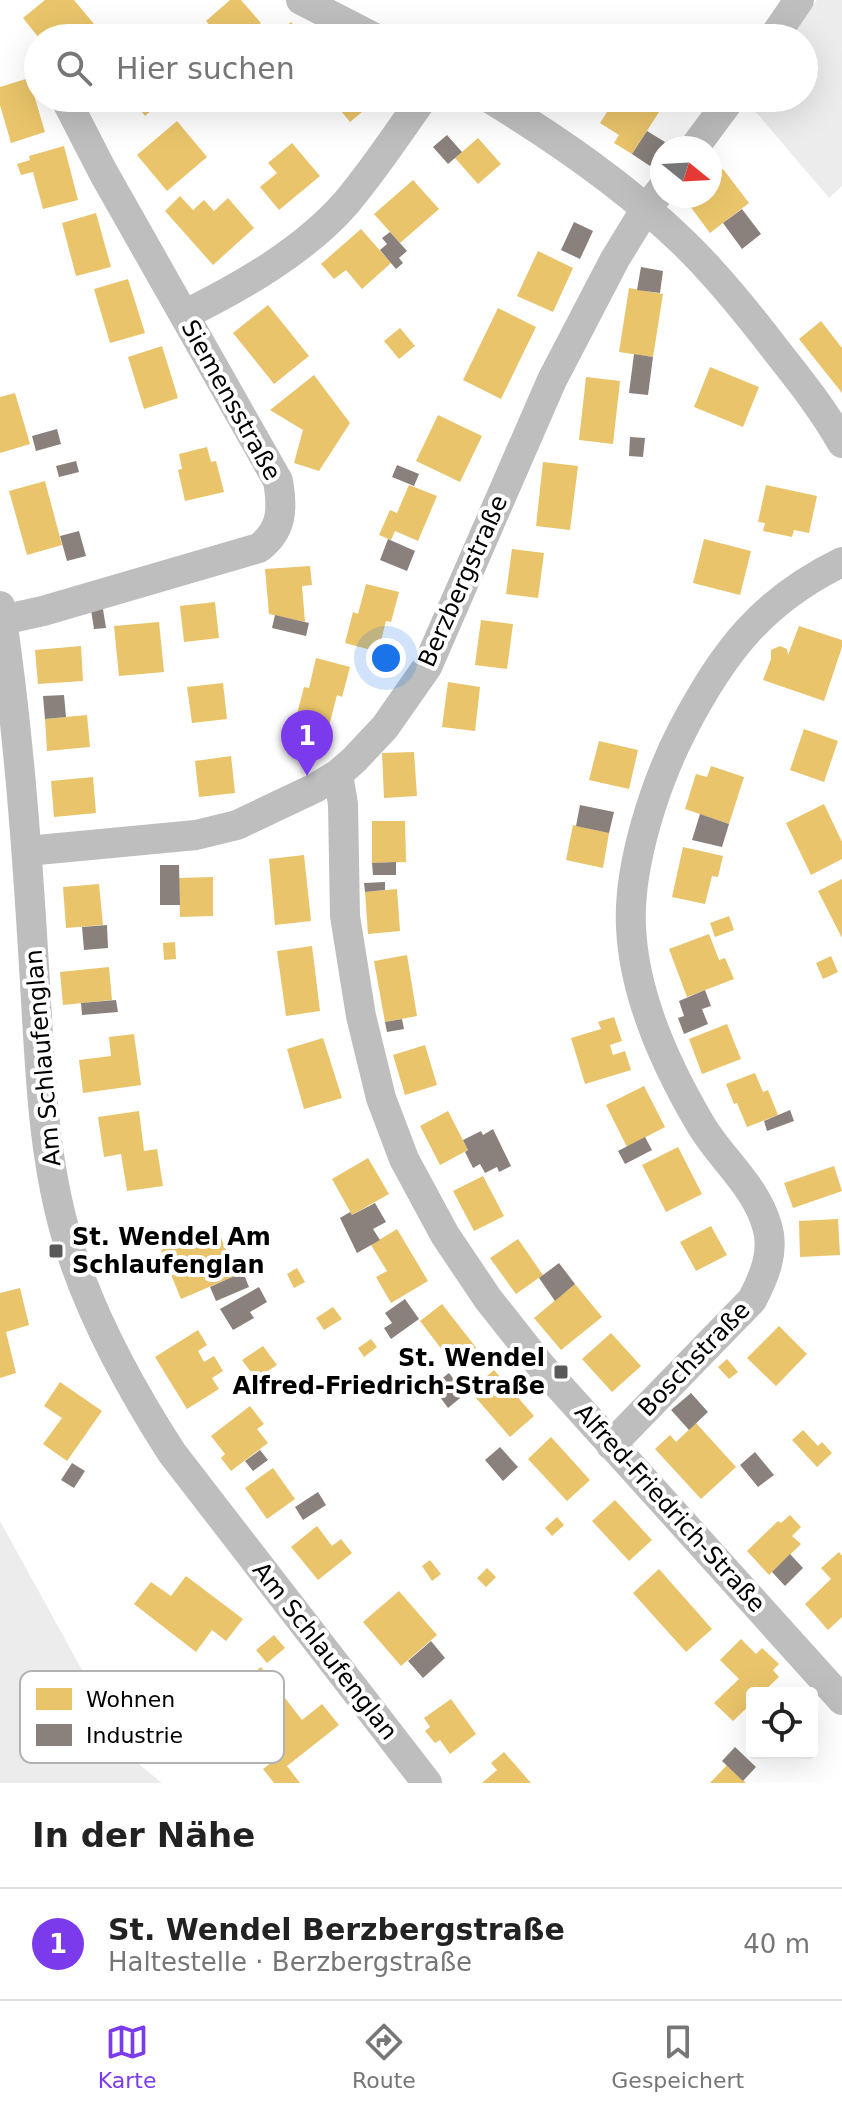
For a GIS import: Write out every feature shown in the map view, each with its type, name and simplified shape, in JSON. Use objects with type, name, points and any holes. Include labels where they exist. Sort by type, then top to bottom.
[{"type":"street","points":[[301,0],[348,24]]},
{"type":"street","points":[[783,24],[799,0]]},
{"type":"street","name":"Siemensstraße","points":[[1,613],[43,611],[259,548],[272,538],[282,505],[278,481],[72,112]]},
{"type":"street","points":[[184,315],[219,298],[298,246],[345,204],[413,112]]},
{"type":"street","points":[[512,112],[601,172],[650,197]]},
{"type":"street","points":[[703,136],[721,112]]},
{"type":"street","name":"Berzbergstraße","points":[[27,851],[196,835],[237,825],[338,774],[385,727],[427,667],[552,380],[615,259],[650,205]]},
{"type":"street","points":[[660,208],[685,244],[750,316],[825,413],[842,443]]},
{"type":"street","name":"Boschstraße","points":[[611,1445],[752,1300],[763,1279],[770,1254],[768,1229],[759,1202],[707,1135],[680,1090],[658,1040],[640,979],[631,928],[633,880],[650,814],[674,747],[708,682],[741,637],[786,594],[842,562]]},
{"type":"street","name":"Am Schlaufenglan","points":[[1,613],[27,851],[44,1116],[52,1174],[68,1242],[97,1314],[139,1403],[172,1453],[427,1783]]},
{"type":"street","name":"Alfred-Friedrich-Straße","points":[[338,774],[343,804],[345,916],[361,1016],[381,1098],[404,1159],[445,1235],[488,1299],[541,1366],[842,1700]]},
{"type":"shaded area","points":[[817,0],[842,0],[842,186],[829,198],[756,112],[818,112],[818,24],[798,24]]},
{"type":"shaded area","points":[[0,1521],[83,1671],[20,1671],[20,1763],[137,1763],[162,1783],[0,1783]]},
{"type":"building: Wohnen","points":[[45,0],[74,0],[94,24],[28,24],[23,18]]},
{"type":"building: Wohnen","points":[[230,0],[241,0],[261,23],[209,24],[206,21]]},
{"type":"building: Wohnen","points":[[24,80],[24,112],[39,112],[45,132],[11,143],[0,105],[0,87]]},
{"type":"building: Wohnen","points":[[342,112],[362,112],[350,122]]},
{"type":"building: Wohnen","points":[[607,112],[659,112],[632,154],[614,143],[619,135],[600,123]]},
{"type":"building: Wohnen","points":[[177,121],[207,157],[167,191],[137,155]]},
{"type":"building: Wohnen","points":[[478,138],[501,164],[478,184],[455,158]]},
{"type":"building: Wohnen","points":[[292,143],[320,176],[279,210],[260,187],[277,173],[268,163]]},
{"type":"building: Wohnen","points":[[64,146],[78,200],[43,209],[33,172],[21,175],[17,164],[30,160],[29,156]]},
{"type":"building: Wohnen","points":[[722,170],[749,203],[710,233],[691,208],[722,208]]},
{"type":"building: Wohnen","points":[[413,180],[439,209],[400,243],[374,214]]},
{"type":"building: Wohnen","points":[[180,196],[193,210],[204,200],[214,211],[228,198],[254,228],[213,265],[165,211]]},
{"type":"building: Wohnen","points":[[96,213],[111,267],[76,276],[62,223]]},
{"type":"building: Wohnen","points":[[361,229],[391,263],[362,289],[346,270],[334,279],[321,264]]},
{"type":"building: Wohnen","points":[[538,251],[573,268],[553,312],[517,296]]},
{"type":"building: Wohnen","points":[[128,279],[145,333],[110,343],[94,289]]},
{"type":"building: Wohnen","points":[[629,288],[663,294],[653,357],[619,352]]},
{"type":"building: Wohnen","points":[[268,305],[309,356],[274,384],[233,333]]},
{"type":"building: Wohnen","points":[[498,308],[536,327],[501,399],[463,380]]},
{"type":"building: Wohnen","points":[[821,321],[842,348],[842,393],[799,339]]},
{"type":"building: Wohnen","points":[[400,328],[415,346],[399,359],[384,341]]},
{"type":"building: Wohnen","points":[[162,346],[178,398],[144,409],[128,357]]},
{"type":"building: Wohnen","points":[[710,367],[759,387],[743,427],[694,407]]},
{"type":"building: Wohnen","points":[[314,375],[350,423],[319,471],[294,463],[303,430],[270,410]]},
{"type":"building: Wohnen","points":[[586,377],[620,381],[613,444],[579,440]]},
{"type":"building: Wohnen","points":[[15,393],[30,444],[0,453],[0,397]]},
{"type":"building: Wohnen","points":[[438,415],[482,436],[460,482],[416,461]]},
{"type":"building: Wohnen","points":[[207,447],[211,462],[216,461],[224,492],[185,501],[178,470],[182,469],[179,454]]},
{"type":"building: Wohnen","points":[[543,462],[578,466],[570,530],[536,526]]},
{"type":"building: Wohnen","points":[[45,481],[62,545],[27,555],[9,491]]},
{"type":"building: Wohnen","points":[[409,485],[437,496],[418,541],[395,531],[391,540],[379,535],[390,510],[397,513]]},
{"type":"building: Wohnen","points":[[766,485],[817,496],[809,533],[794,530],[792,537],[763,531],[765,523],[758,522]]},
{"type":"building: Wohnen","points":[[704,539],[751,551],[740,595],[693,583]]},
{"type":"building: Wohnen","points":[[512,549],[544,553],[538,598],[506,594]]},
{"type":"building: Wohnen","points":[[310,566],[312,585],[302,586],[305,622],[269,614],[265,569]]},
{"type":"building: Wohnen","points":[[366,584],[399,592],[391,622],[386,621],[378,652],[345,643],[353,612],[358,614]]},
{"type":"building: Wohnen","points":[[215,602],[219,638],[184,642],[180,606]]},
{"type":"building: Wohnen","points":[[481,620],[513,624],[507,669],[475,665]]},
{"type":"building: Wohnen","points":[[159,622],[164,672],[119,676],[114,626]]},
{"type":"building: Wohnen","points":[[799,626],[842,640],[824,701],[763,680],[771,650],[780,646],[787,649],[788,655]]},
{"type":"building: Wohnen","points":[[81,646],[83,681],[38,684],[35,650]]},
{"type":"building: Wohnen","points":[[316,658],[350,667],[342,697],[337,695],[329,726],[296,718],[304,687],[309,688]]},
{"type":"building: Wohnen","points":[[448,682],[480,687],[475,731],[442,727]]},
{"type":"building: Wohnen","points":[[223,683],[227,719],[192,723],[187,687]]},
{"type":"building: Wohnen","points":[[87,715],[90,747],[47,751],[45,719]]},
{"type":"building: Wohnen","points":[[804,729],[838,741],[824,782],[790,770]]},
{"type":"building: Wohnen","points":[[599,741],[638,750],[629,789],[589,780]]},
{"type":"building: Wohnen","points":[[414,752],[417,796],[384,798],[382,753]]},
{"type":"building: Wohnen","points":[[231,756],[235,793],[199,797],[195,761]]},
{"type":"building: Wohnen","points":[[711,766],[744,777],[729,824],[685,809],[696,774],[707,777]]},
{"type":"building: Wohnen","points":[[93,777],[96,813],[54,817],[51,781]]},
{"type":"building: Wohnen","points":[[824,804],[842,842],[842,859],[811,875],[786,823]]},
{"type":"building: Wohnen","points":[[372,821],[405,821],[406,862],[372,863]]},
{"type":"building: Wohnen","points":[[573,825],[609,833],[603,868],[566,860]]},
{"type":"building: Wohnen","points":[[683,847],[723,856],[718,877],[712,876],[705,904],[672,897]]},
{"type":"building: Wohnen","points":[[304,855],[311,921],[275,925],[269,859]]},
{"type":"building: Wohnen","points":[[213,877],[213,916],[180,917],[179,878]]},
{"type":"building: Wohnen","points":[[842,879],[842,938],[818,891]]},
{"type":"building: Wohnen","points":[[99,884],[103,925],[66,928],[63,887]]},
{"type":"building: Wohnen","points":[[397,889],[400,931],[368,934],[365,892]]},
{"type":"building: Wohnen","points":[[729,916],[734,930],[715,937],[710,923]]},
{"type":"building: Wohnen","points":[[709,934],[719,960],[725,958],[734,979],[687,997],[669,949]]},
{"type":"building: Wohnen","points":[[175,942],[176,959],[164,960],[163,943]]},
{"type":"building: Wohnen","points":[[312,946],[320,1011],[286,1016],[277,951]]},
{"type":"building: Wohnen","points":[[407,955],[417,1016],[385,1022],[374,961]]},
{"type":"building: Wohnen","points":[[831,956],[838,972],[823,979],[816,963]]},
{"type":"building: Wohnen","points":[[109,967],[112,1000],[63,1005],[60,972]]},
{"type":"building: Wohnen","points":[[614,1017],[622,1041],[610,1045],[613,1055],[625,1051],[631,1070],[585,1084],[571,1038],[601,1029],[598,1022]]},
{"type":"building: Wohnen","points":[[727,1024],[741,1059],[702,1074],[689,1039]]},
{"type":"building: Wohnen","points":[[134,1034],[141,1085],[83,1093],[79,1060],[111,1056],[109,1037]]},
{"type":"building: Wohnen","points":[[323,1038],[342,1098],[304,1109],[287,1049]]},
{"type":"building: Wohnen","points":[[425,1045],[437,1085],[405,1095],[393,1055]]},
{"type":"building: Wohnen","points":[[755,1073],[763,1092],[768,1090],[778,1115],[747,1127],[726,1084]]},
{"type":"building: Wohnen","points":[[644,1086],[665,1127],[627,1147],[606,1105]]},
{"type":"building: Wohnen","points":[[139,1111],[144,1151],[157,1149],[163,1186],[127,1191],[121,1154],[104,1157],[98,1117]]},
{"type":"building: Wohnen","points":[[448,1111],[468,1150],[440,1165],[420,1126]]},
{"type":"building: Wohnen","points":[[678,1147],[702,1194],[666,1212],[642,1165]]},
{"type":"building: Wohnen","points":[[368,1158],[389,1194],[352,1215],[332,1179]]},
{"type":"building: Wohnen","points":[[834,1166],[842,1191],[793,1208],[784,1183]]},
{"type":"building: Wohnen","points":[[483,1176],[504,1216],[474,1231],[453,1191]]},
{"type":"building: Wohnen","points":[[838,1219],[840,1255],[800,1257],[799,1221]]},
{"type":"building: Wohnen","points":[[216,1226],[237,1275],[181,1299],[161,1250]]},
{"type":"building: Wohnen","points":[[711,1226],[727,1255],[696,1271],[680,1242]]},
{"type":"building: Wohnen","points":[[397,1229],[428,1281],[391,1303],[376,1277],[387,1271],[371,1245]]},
{"type":"building: Wohnen","points":[[518,1239],[543,1275],[516,1294],[490,1258]]},
{"type":"building: Wohnen","points":[[297,1268],[305,1282],[294,1288],[287,1274]]},
{"type":"building: Wohnen","points":[[575,1284],[602,1317],[561,1350],[534,1318]]},
{"type":"building: Wohnen","points":[[20,1288],[29,1325],[6,1332],[16,1373],[0,1378],[0,1293]]},
{"type":"building: Wohnen","points":[[442,1304],[478,1350],[456,1368],[420,1321]]},
{"type":"building: Wohnen","points":[[333,1307],[342,1319],[324,1330],[316,1318]]},
{"type":"building: Wohnen","points":[[779,1326],[807,1354],[776,1386],[747,1358]]},
{"type":"building: Wohnen","points":[[198,1330],[207,1345],[198,1351],[204,1362],[214,1356],[223,1371],[212,1378],[219,1389],[187,1409],[155,1357]]},
{"type":"building: Wohnen","points":[[611,1333],[641,1366],[612,1392],[582,1359]]},
{"type":"building: Wohnen","points":[[371,1339],[377,1347],[364,1357],[358,1348]]},
{"type":"building: Wohnen","points":[[263,1346],[277,1365],[256,1379],[242,1360]]},
{"type":"building: Wohnen","points":[[727,1359],[738,1372],[729,1379],[718,1367]]},
{"type":"building: Wohnen","points":[[494,1370],[534,1416],[510,1437],[470,1391]]},
{"type":"building: Wohnen","points":[[367,1377],[374,1386],[361,1395],[355,1387]]},
{"type":"building: Wohnen","points":[[60,1382],[102,1411],[67,1461],[43,1444],[62,1418],[44,1406]]},
{"type":"building: Wohnen","points":[[250,1406],[264,1424],[257,1429],[268,1443],[231,1471],[221,1458],[225,1454],[211,1436]]},
{"type":"building: Wohnen","points":[[696,1423],[736,1467],[701,1499],[655,1449],[670,1435],[676,1442]]},
{"type":"building: Wohnen","points":[[803,1430],[818,1446],[822,1442],[832,1453],[817,1467],[792,1440]]},
{"type":"building: Wohnen","points":[[551,1437],[590,1480],[567,1501],[528,1459]]},
{"type":"building: Wohnen","points":[[273,1468],[295,1499],[267,1519],[245,1488]]},
{"type":"building: Wohnen","points":[[615,1500],[652,1540],[629,1561],[592,1521]]},
{"type":"building: Wohnen","points":[[790,1515],[801,1527],[792,1536],[801,1544],[769,1575],[747,1551],[778,1521],[781,1523]]},
{"type":"building: Wohnen","points":[[557,1517],[564,1525],[552,1536],[545,1528]]},
{"type":"building: Wohnen","points":[[317,1526],[332,1546],[341,1539],[352,1553],[318,1580],[291,1547]]},
{"type":"building: Wohnen","points":[[839,1552],[842,1556],[842,1617],[828,1630],[805,1604],[831,1579],[821,1568]]},
{"type":"building: Wohnen","points":[[430,1560],[441,1574],[432,1581],[422,1566]]},
{"type":"building: Wohnen","points":[[487,1568],[496,1577],[486,1587],[477,1578]]},
{"type":"building: Wohnen","points":[[659,1569],[712,1629],[686,1652],[633,1593]]},
{"type":"building: Wohnen","points":[[186,1576],[243,1619],[226,1641],[212,1630],[196,1652],[134,1604],[151,1582],[171,1596]]},
{"type":"building: Wohnen","points":[[399,1591],[437,1635],[401,1666],[363,1622]]},
{"type":"building: Wohnen","points":[[274,1635],[285,1648],[267,1663],[256,1650]]},
{"type":"building: Wohnen","points":[[741,1639],[756,1654],[762,1648],[779,1664],[773,1670],[779,1677],[768,1687],[746,1687],[746,1709],[733,1721],[714,1703],[739,1679],[720,1660]]},
{"type":"building: Wohnen","points":[[284,1697],[302,1720],[322,1704],[339,1725],[287,1766],[300,1783],[274,1783],[263,1769],[271,1763],[284,1763]]},
{"type":"building: Wohnen","points":[[451,1699],[476,1734],[450,1754],[440,1740],[435,1743],[425,1731],[430,1727],[424,1718]]},
{"type":"building: Wohnen","points":[[504,1752],[531,1783],[482,1783],[497,1770],[491,1763]]},
{"type":"building: Wohnen","points":[[727,1765],[746,1783],[710,1783]]},
{"type":"building: Industrie","points":[[647,131],[655,136],[650,136],[650,166],[632,154]]},
{"type":"building: Industrie","points":[[447,135],[462,152],[448,164],[433,147]]},
{"type":"building: Industrie","points":[[742,209],[761,234],[742,249],[723,223]]},
{"type":"building: Industrie","points":[[574,222],[593,231],[580,259],[561,250]]},
{"type":"building: Industrie","points":[[390,232],[407,251],[399,258],[403,263],[396,269],[380,250],[387,244],[382,238]]},
{"type":"building: Industrie","points":[[641,267],[663,271],[660,293],[637,290]]},
{"type":"building: Industrie","points":[[634,354],[653,357],[648,395],[629,393]]},
{"type":"building: Industrie","points":[[57,429],[61,444],[36,451],[32,436]]},
{"type":"building: Industrie","points":[[630,437],[645,438],[643,457],[629,456]]},
{"type":"building: Industrie","points":[[76,461],[79,472],[59,477],[56,466]]},
{"type":"building: Industrie","points":[[397,465],[419,474],[414,486],[392,477]]},
{"type":"building: Industrie","points":[[79,531],[86,556],[67,561],[60,536]]},
{"type":"building: Industrie","points":[[388,539],[415,551],[407,571],[380,560]]},
{"type":"building: Industrie","points":[[103,609],[106,628],[94,629],[91,610]]},
{"type":"building: Industrie","points":[[275,615],[309,623],[306,636],[272,628]]},
{"type":"building: Industrie","points":[[64,695],[66,717],[45,719],[43,696]]},
{"type":"building: Industrie","points":[[580,805],[614,812],[609,833],[576,826]]},
{"type":"building: Industrie","points":[[700,814],[729,824],[722,847],[692,840]]},
{"type":"building: Industrie","points":[[396,862],[396,875],[373,875],[372,863]]},
{"type":"building: Industrie","points":[[160,865],[179,865],[180,905],[160,905]]},
{"type":"building: Industrie","points":[[385,882],[385,890],[365,892],[364,883]]},
{"type":"building: Industrie","points":[[107,925],[108,948],[84,950],[82,927]]},
{"type":"building: Industrie","points":[[705,990],[711,1006],[702,1009],[708,1024],[684,1034],[678,1018],[684,1016],[679,1001]]},
{"type":"building: Industrie","points":[[116,1000],[118,1012],[82,1015],[81,1003]]},
{"type":"building: Industrie","points":[[402,1019],[404,1029],[387,1032],[385,1022]]},
{"type":"building: Industrie","points":[[790,1110],[794,1121],[767,1131],[764,1121]]},
{"type":"building: Industrie","points":[[493,1129],[511,1166],[499,1172],[497,1167],[485,1173],[480,1164],[473,1168],[463,1140]]},
{"type":"building: Industrie","points":[[645,1137],[652,1150],[625,1164],[618,1151]]},
{"type":"building: Industrie","points":[[375,1203],[386,1222],[373,1229],[380,1240],[357,1253],[340,1218]]},
{"type":"building: Industrie","points":[[559,1263],[575,1284],[555,1301],[539,1278]]},
{"type":"building: Industrie","points":[[243,1272],[249,1287],[216,1301],[210,1287]]},
{"type":"building: Industrie","points":[[259,1287],[267,1302],[250,1312],[254,1318],[233,1330],[220,1309]]},
{"type":"building: Industrie","points":[[405,1299],[419,1319],[391,1339],[384,1328],[392,1323],[385,1313]]},
{"type":"building: Industrie","points":[[449,1373],[465,1394],[448,1408],[432,1386]]},
{"type":"building: Industrie","points":[[691,1393],[708,1412],[689,1430],[671,1410]]},
{"type":"building: Industrie","points":[[500,1447],[518,1467],[503,1481],[485,1460]]},
{"type":"building: Industrie","points":[[260,1450],[268,1460],[253,1471],[245,1461]]},
{"type":"building: Industrie","points":[[755,1452],[774,1475],[758,1487],[740,1465]]},
{"type":"building: Industrie","points":[[72,1463],[85,1471],[74,1488],[61,1480]]},
{"type":"building: Industrie","points":[[318,1492],[326,1505],[303,1520],[295,1507]]},
{"type":"building: Industrie","points":[[790,1554],[803,1568],[785,1586],[772,1572]]},
{"type":"building: Industrie","points":[[431,1641],[445,1658],[423,1678],[408,1661]]},
{"type":"building: Industrie","points":[[735,1747],[756,1767],[743,1781],[722,1761]]},
{"type":"place","name":"St. Wendel Berzbergstraße","points":[[307,776]]},
{"type":"place","name":"St. Wendel Am Schlaufenglan","points":[[56,1251]]},
{"type":"place","name":"St. Wendel Alfred-Friedrich-Straße","points":[[561,1372]]}]
